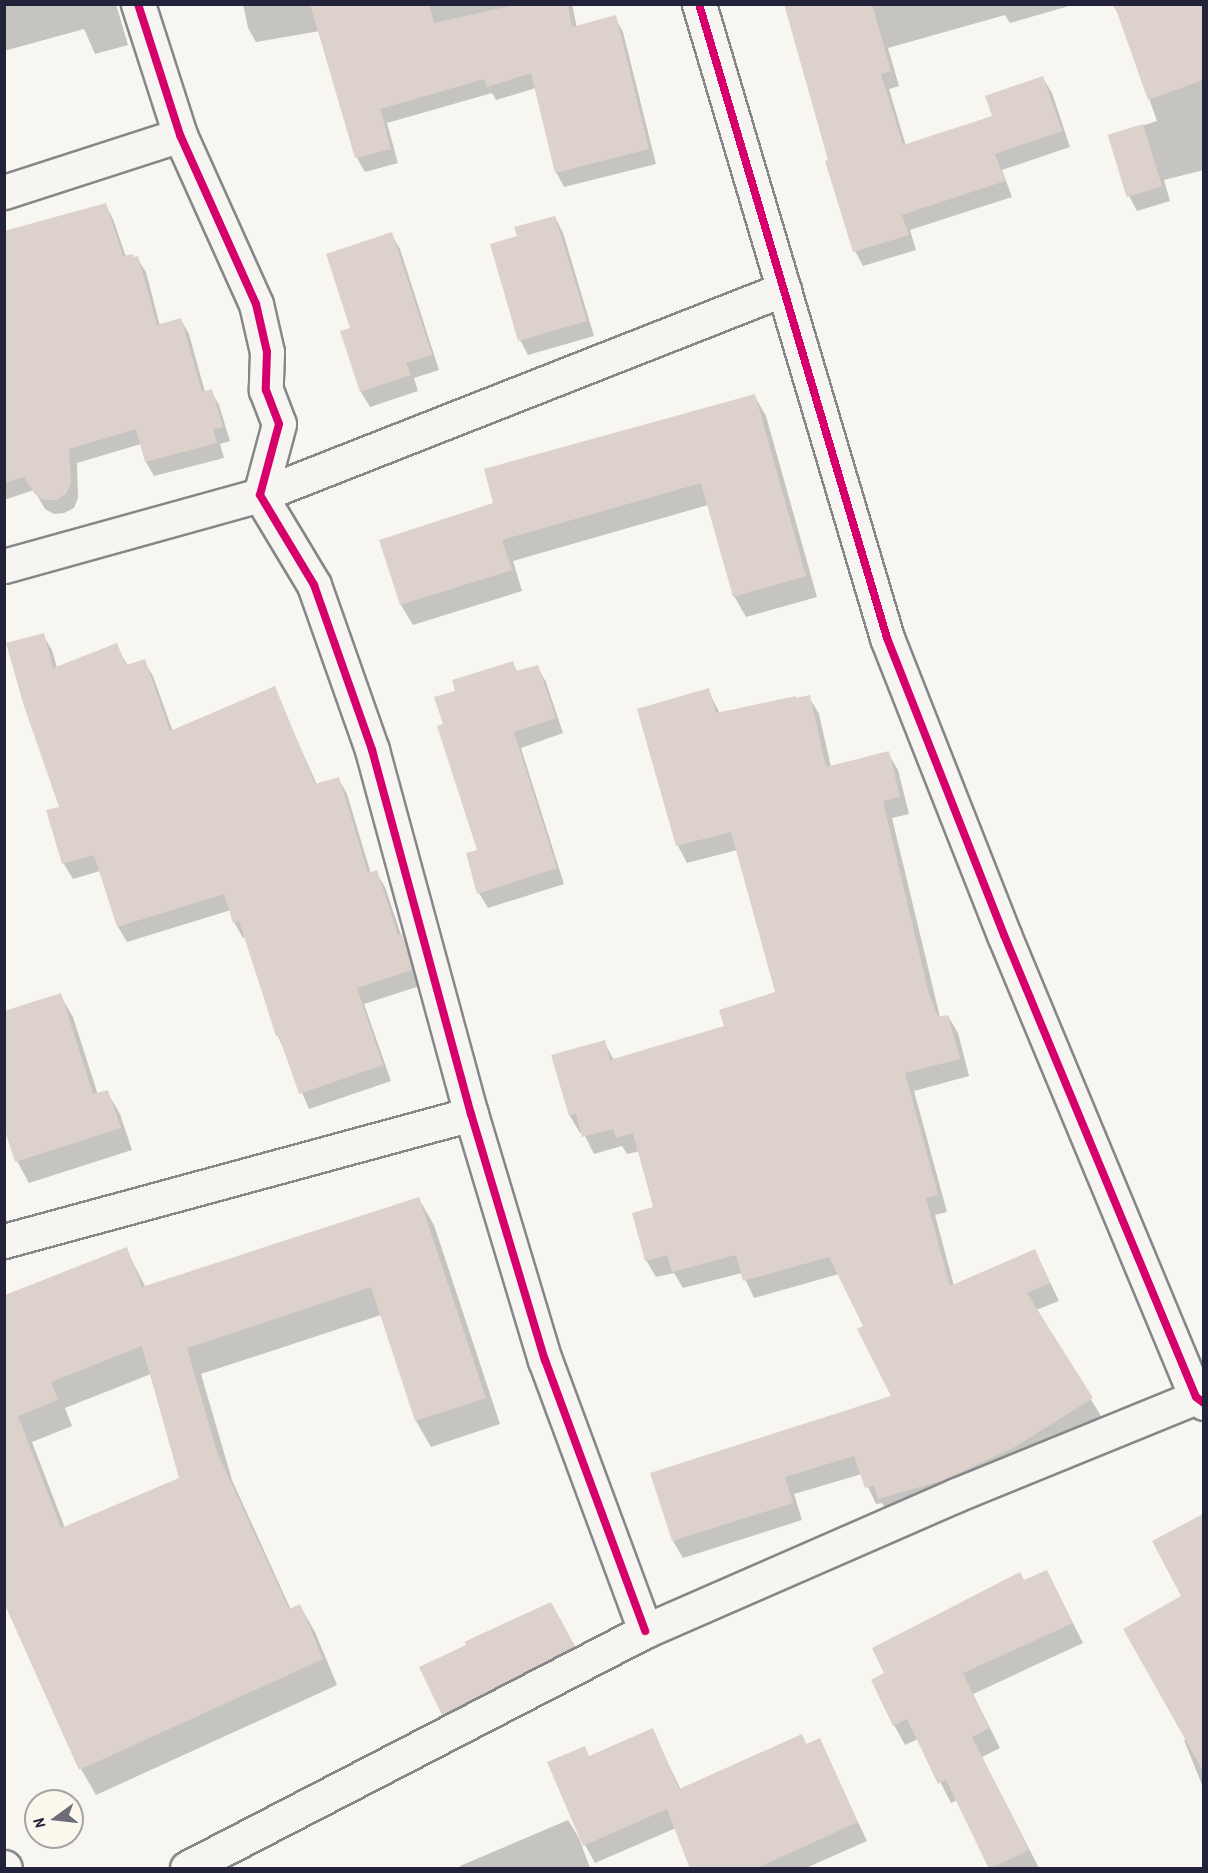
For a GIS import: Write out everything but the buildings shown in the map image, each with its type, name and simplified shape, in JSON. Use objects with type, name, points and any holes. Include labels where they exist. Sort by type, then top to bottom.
[{"type":"street","points":[[138,4],[180,135],[256,304],[267,352],[266,390],[279,424],[260,495],[314,585],[372,750],[471,1114],[545,1360],[645,1631]]},
{"type":"street","points":[[187,1869],[645,1631],[956,1495],[1200,1400],[1004,935],[886,638],[699,4]]},
{"type":"street","points":[[4,192],[180,135]]},
{"type":"street","points":[[4,566],[260,495],[784,289]]},
{"type":"street","points":[[4,1241],[471,1114]]},
{"type":"cycle path","points":[[138,4],[180,135],[256,304],[267,352],[266,390],[279,424],[260,495],[314,585],[372,750],[471,1114],[545,1360],[645,1631]]},
{"type":"cycle path","points":[[699,4],[887,638],[1004,935],[1196,1397],[1204,1403]]}]
